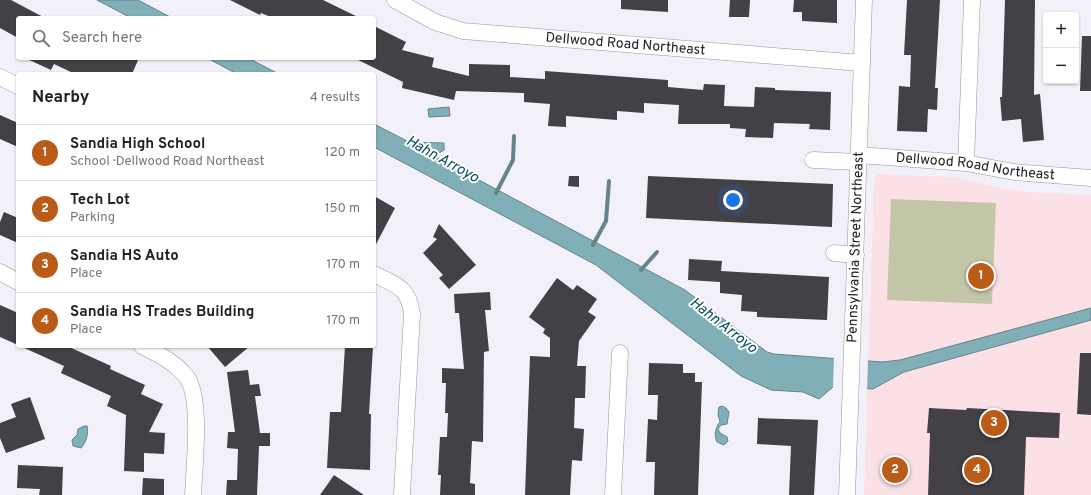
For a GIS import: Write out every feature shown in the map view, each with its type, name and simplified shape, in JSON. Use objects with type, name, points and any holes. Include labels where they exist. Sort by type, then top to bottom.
[{"type":"street","name":"Dellwood Road Northeast","points":[[395,0],[435,22],[463,31],[862,63]]},
{"type":"street","name":"Pennsylvania Street Northeast","points":[[847,495],[864,0]]},
{"type":"street","points":[[966,163],[972,0]]},
{"type":"street","points":[[0,77],[16,85]]},
{"type":"street","name":"Dellwood Road Northeast","points":[[813,160],[859,159],[966,163],[1014,172],[1091,178]]},
{"type":"street","points":[[834,253],[856,255]]},
{"type":"street","points":[[0,272],[16,281]]},
{"type":"street","points":[[376,275],[403,289],[410,300],[412,314],[402,495]]},
{"type":"street","points":[[146,348],[164,356],[186,376],[194,392],[196,414],[193,495]]},
{"type":"street","points":[[613,495],[620,353]]},
{"type":"shaded area","points":[[877,174],[954,177],[1004,189],[1030,192],[1091,195],[1091,495],[864,495],[874,180]]},
{"type":"green space","points":[[891,199],[996,203],[992,304],[887,300]]},
{"type":"water","points":[[97,0],[138,0],[168,16],[127,16]]},
{"type":"water","points":[[211,60],[252,60],[275,72],[233,72]]},
{"type":"water","points":[[449,107],[450,116],[429,117],[428,109]]},
{"type":"water","name":"Hahn Arroyo","points":[[376,125],[409,142],[444,143],[444,150],[434,156],[685,290],[767,352],[774,354],[882,362],[900,360],[1091,308],[1091,320],[904,372],[873,389],[833,387],[819,399],[803,392],[771,390],[741,376],[596,265],[376,148]]},
{"type":"water","points":[[722,406],[729,412],[727,424],[721,425],[718,429],[720,433],[727,437],[728,441],[724,445],[717,442],[715,434],[720,422],[718,414],[719,407]]},
{"type":"water","points":[[87,426],[87,438],[81,448],[73,446],[72,440],[77,435],[78,429]]},
{"type":"pier","points":[[834,356],[868,359],[867,391],[833,389]]},
{"type":"building","points":[[0,0],[11,0],[41,16],[16,16],[16,37],[0,28]]},
{"type":"building","points":[[230,0],[323,0],[356,16],[268,16],[261,13],[260,15]]},
{"type":"building","points":[[621,0],[668,0],[668,12],[621,9]]},
{"type":"building","points":[[730,0],[750,0],[749,17],[729,17]]},
{"type":"building","points":[[794,0],[837,0],[837,23],[802,21],[802,12],[793,12]]},
{"type":"building","points":[[907,0],[940,0],[935,88],[938,88],[937,110],[928,109],[927,132],[897,131],[899,86],[910,87],[911,55],[904,55]]},
{"type":"building","points":[[1005,0],[1035,0],[1034,95],[1040,94],[1044,140],[1023,142],[1021,119],[1002,121],[1000,97],[1002,97]]},
{"type":"building","points":[[376,27],[406,42],[402,50],[434,58],[432,67],[469,76],[469,64],[510,65],[510,77],[545,79],[545,71],[668,80],[668,87],[703,90],[704,84],[725,85],[724,106],[754,107],[755,87],[775,88],[775,90],[831,92],[830,130],[809,129],[810,124],[774,123],[773,138],[745,137],[746,129],[730,128],[730,124],[678,124],[679,105],[644,103],[644,113],[617,111],[617,120],[566,116],[566,127],[548,126],[550,104],[524,102],[524,93],[456,91],[454,100],[402,88],[403,82],[358,60],[376,60]]},
{"type":"building","points":[[1082,36],[1091,36],[1091,91],[1080,91]]},
{"type":"building","points":[[29,60],[138,60],[133,72],[71,72],[54,64],[51,70]]},
{"type":"building","points":[[0,115],[16,122],[16,146],[0,139]]},
{"type":"building","points":[[569,176],[579,176],[579,187],[568,186]]},
{"type":"building","points":[[648,176],[833,184],[832,227],[646,218]]},
{"type":"building","points":[[376,197],[395,208],[376,244]]},
{"type":"building","points":[[4,212],[16,217],[16,242],[0,235],[0,222]]},
{"type":"building","points":[[439,224],[476,265],[449,289],[439,278],[443,275],[423,253],[437,239],[433,237]]},
{"type":"building","points":[[689,259],[722,261],[721,271],[829,277],[827,320],[757,317],[757,312],[741,311],[742,295],[720,293],[720,282],[688,280]]},
{"type":"building","points":[[557,278],[573,290],[577,285],[597,299],[588,312],[596,317],[579,341],[577,366],[586,366],[585,398],[575,398],[574,428],[584,429],[582,461],[572,460],[570,495],[525,495],[530,356],[550,357],[550,338],[543,333],[545,329],[529,317]]},
{"type":"building","points":[[490,292],[491,310],[485,310],[489,351],[484,352],[483,442],[472,441],[470,483],[475,484],[475,495],[440,495],[441,475],[438,475],[440,437],[447,437],[448,413],[445,413],[446,383],[442,383],[442,368],[464,369],[459,313],[455,313],[454,294]]},
{"type":"building","points":[[0,305],[16,312],[16,344],[0,337]]},
{"type":"building","points":[[24,348],[71,348],[111,366],[110,369],[145,385],[141,394],[163,404],[149,432],[165,433],[164,454],[144,453],[144,472],[124,471],[126,415],[107,406],[111,396],[61,373],[64,366]]},
{"type":"building","points":[[209,348],[248,348],[225,367]]},
{"type":"building","points":[[345,348],[373,348],[369,414],[371,414],[370,470],[327,468],[330,412],[341,412]]},
{"type":"building","points":[[1080,353],[1091,353],[1091,415],[1077,414]]},
{"type":"building","points":[[649,363],[683,364],[683,373],[695,373],[695,382],[702,382],[698,495],[654,495],[655,462],[646,462],[648,419],[657,420],[658,395],[648,395]]},
{"type":"building","points":[[248,370],[250,385],[259,384],[261,396],[255,396],[260,433],[270,433],[270,446],[259,446],[257,495],[226,495],[227,480],[237,480],[238,449],[227,448],[228,432],[235,432],[227,372]]},
{"type":"building","points":[[30,397],[45,439],[6,453],[0,438],[0,423],[16,417],[11,404]]},
{"type":"building","points":[[929,408],[966,410],[967,408],[1060,413],[1059,438],[1026,437],[1024,495],[928,495],[930,433],[927,433]]},
{"type":"building","points":[[758,418],[818,420],[814,495],[789,495],[791,446],[757,444]]},
{"type":"building","points":[[18,465],[63,467],[62,495],[39,495],[40,489],[17,488]]},
{"type":"building","points":[[334,475],[364,495],[320,495]]},
{"type":"building","points":[[143,478],[164,479],[164,495],[142,495]]},
{"type":"waterway","points":[[496,193],[513,160],[514,136]]},
{"type":"waterway","points":[[593,245],[606,221],[609,181]]},
{"type":"waterway","points":[[641,270],[657,252]]},
{"type":"place","name":"Sandia High School","points":[[981,276]]},
{"type":"place","name":"Sandia HS Auto","points":[[994,423]]},
{"type":"place","name":"Tech Lot","points":[[895,470]]},
{"type":"place","name":"Sandia HS Trades Building","points":[[977,470]]}]
